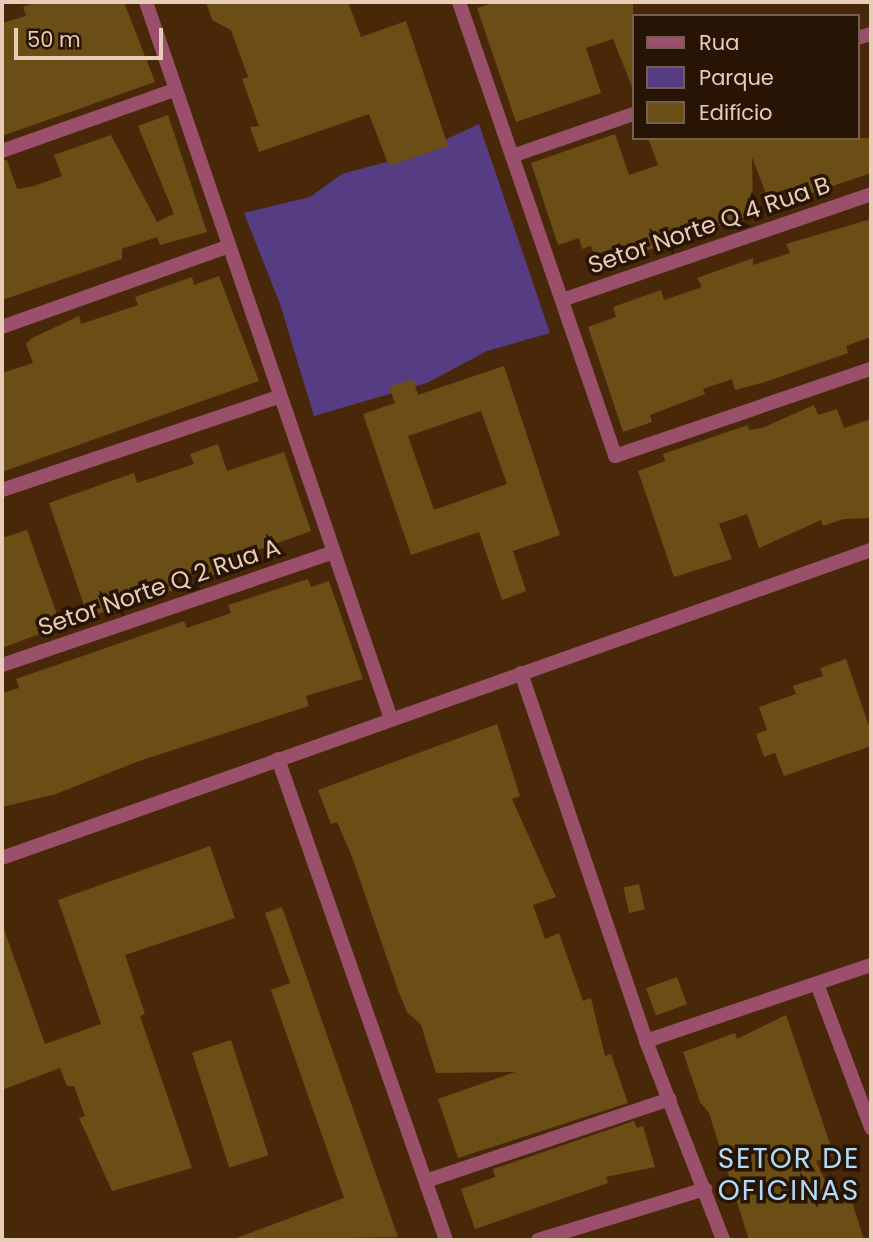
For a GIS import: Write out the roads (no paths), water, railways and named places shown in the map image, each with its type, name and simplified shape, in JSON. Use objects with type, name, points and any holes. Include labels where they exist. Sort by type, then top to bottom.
[{"type":"street","points":[[146,2],[331,553],[391,719]]},
{"type":"street","points":[[459,2],[615,456],[871,369]]},
{"type":"street","points":[[2,151],[174,90]]},
{"type":"street","points":[[512,156],[632,114]]},
{"type":"street","name":"Setor Norte Q 4 Rua B","points":[[562,300],[871,194]]},
{"type":"street","points":[[2,327],[227,247]]},
{"type":"street","points":[[2,490],[278,397]]},
{"type":"street","points":[[2,858],[871,550]]},
{"type":"street","name":"Setor Norte Q 2 Rua A","points":[[2,665],[331,553]]},
{"type":"street","points":[[521,673],[646,1041],[723,1240]]},
{"type":"street","points":[[278,759],[446,1240]]},
{"type":"street","points":[[646,1041],[871,965]]},
{"type":"street","points":[[817,984],[868,1108],[871,1128]]},
{"type":"street","points":[[426,1181],[670,1099]]},
{"type":"street","points":[[538,1240],[705,1189]]},
{"type":"district","name":"SETOR DE OFICINAS","points":[[789,1175]]}]
